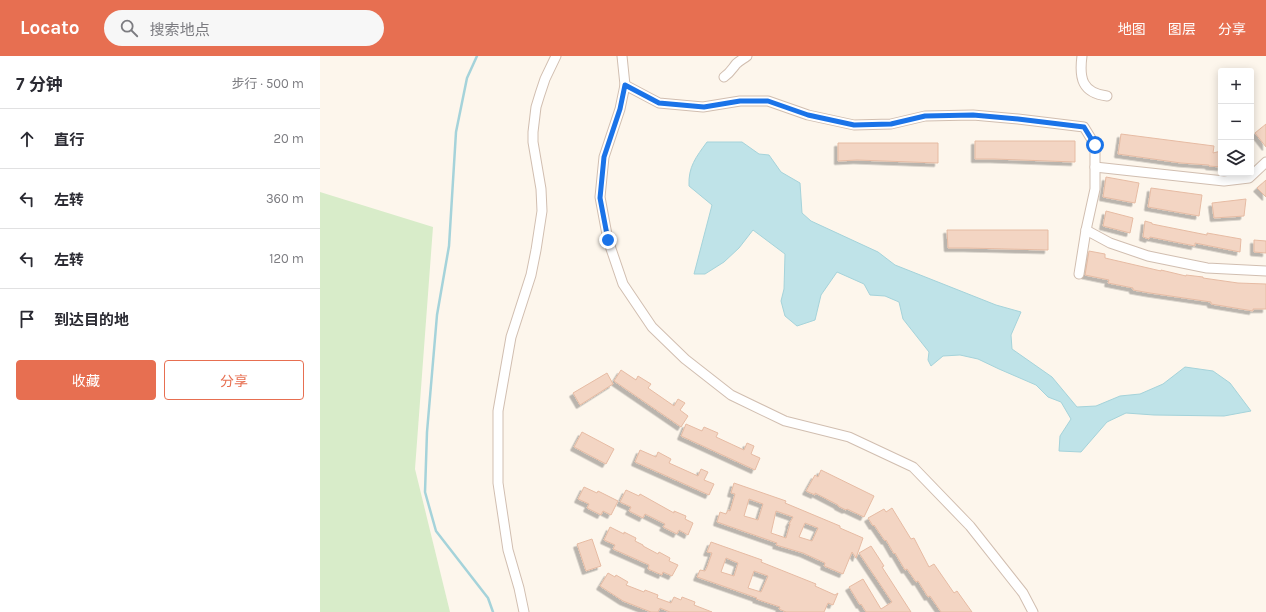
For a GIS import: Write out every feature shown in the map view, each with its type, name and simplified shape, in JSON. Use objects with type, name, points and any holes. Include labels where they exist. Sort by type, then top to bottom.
[{"type":"street","points":[[524,612],[508,550],[498,483],[498,411],[511,337],[531,275],[536,250],[542,211],[541,189],[532,132],[540,94],[545,79],[556,56]]},
{"type":"street","points":[[622,56],[625,85],[620,109],[604,157],[600,198],[608,240],[623,284],[652,327],[685,359],[731,395],[784,421],[849,437],[913,467],[970,526],[1023,593],[1033,612]]},
{"type":"street","points":[[724,76],[732,71],[736,65],[747,56]]},
{"type":"street","points":[[1082,56],[1080,72],[1082,80],[1086,86],[1098,95],[1107,96]]},
{"type":"street","points":[[625,85],[659,103],[704,107],[740,101],[768,101],[808,115],[854,125],[891,124],[925,116],[973,115],[1084,127],[1095,145],[1095,189],[1086,230],[1079,274]]},
{"type":"street","points":[[1095,167],[1224,181],[1249,178],[1266,162]]},
{"type":"street","points":[[1086,230],[1110,243],[1148,256],[1207,268],[1266,271]]},
{"type":"green space","points":[[320,192],[433,227],[415,469],[450,612],[320,612]]},
{"type":"water","points":[[707,142],[742,142],[759,154],[769,155],[781,172],[800,183],[802,213],[811,221],[878,252],[895,265],[996,305],[1021,312],[1011,335],[1012,349],[1052,377],[1077,407],[1096,406],[1120,396],[1140,394],[1163,384],[1185,367],[1213,371],[1230,383],[1251,411],[1224,416],[1126,413],[1107,422],[1081,452],[1059,451],[1060,436],[1071,419],[1061,402],[1048,397],[1036,385],[978,359],[960,355],[943,356],[931,366],[928,360],[929,352],[903,319],[899,302],[885,296],[870,295],[864,284],[837,272],[821,295],[815,320],[797,326],[785,316],[781,301],[784,289],[785,254],[753,230],[739,248],[724,262],[705,274],[694,274],[712,205],[689,186],[689,179],[691,168]]},
{"type":"building","points":[[1266,124],[1266,147],[1255,133]]},
{"type":"building","points":[[1121,134],[1214,146],[1213,153],[1218,152],[1218,167],[1181,163],[1118,154]]},
{"type":"building","points":[[975,141],[1075,141],[1075,162],[975,159]]},
{"type":"building","points":[[838,143],[938,143],[938,163],[857,160],[838,161]]},
{"type":"building","points":[[1106,177],[1139,183],[1135,203],[1103,197]]},
{"type":"building","points":[[1266,180],[1266,197],[1257,188]]},
{"type":"building","points":[[1151,188],[1202,195],[1199,216],[1148,207]]},
{"type":"building","points":[[1246,199],[1244,216],[1214,218],[1212,203]]},
{"type":"building","points":[[1106,211],[1133,218],[1130,233],[1103,226]]},
{"type":"building","points":[[1145,221],[1152,224],[1207,235],[1207,233],[1241,239],[1240,252],[1195,243],[1195,246],[1150,237],[1149,239],[1143,237]]},
{"type":"building","points":[[947,230],[1048,230],[1048,250],[948,248]]},
{"type":"building","points":[[1254,240],[1266,241],[1266,253],[1254,252]]},
{"type":"building","points":[[1089,251],[1105,254],[1105,258],[1186,276],[1203,277],[1238,283],[1266,284],[1266,309],[1253,309],[1253,311],[1211,304],[1211,302],[1133,290],[1133,288],[1108,283],[1109,280],[1085,275]]},
{"type":"building","points":[[621,370],[636,380],[638,376],[651,384],[648,388],[674,406],[678,399],[685,403],[680,410],[688,416],[681,427],[614,381]]},
{"type":"building","points":[[607,373],[613,384],[580,405],[573,393]]},
{"type":"building","points":[[686,424],[702,431],[704,427],[718,433],[716,437],[744,450],[747,443],[754,446],[751,454],[760,458],[755,470],[681,436]]},
{"type":"building","points":[[582,432],[614,449],[606,464],[574,447]]},
{"type":"building","points":[[640,450],[656,457],[658,452],[671,459],[669,463],[698,476],[701,469],[708,472],[704,480],[714,484],[709,495],[635,462]]},
{"type":"building","points":[[821,470],[874,496],[864,517],[847,509],[846,510],[815,493],[815,495],[806,491],[815,475],[818,477]]},
{"type":"building","points":[[734,483],[786,501],[785,503],[840,526],[840,528],[863,538],[856,558],[852,552],[843,574],[824,566],[825,563],[803,553],[776,545],[777,543],[717,522],[720,512],[726,514],[728,510],[730,511],[735,494],[731,493]],"holes":[[[749,499],[763,504],[758,520],[744,516]],[[776,511],[793,517],[789,524],[786,538],[771,533]],[[805,523],[818,528],[812,541],[799,537]]]},
{"type":"building","points":[[584,487],[597,493],[598,491],[618,501],[611,515],[603,511],[601,515],[587,508],[589,504],[578,499]]},
{"type":"building","points":[[626,490],[639,496],[640,494],[674,513],[674,511],[686,516],[685,519],[693,523],[688,535],[679,530],[677,534],[663,527],[665,524],[645,514],[643,518],[629,511],[631,507],[620,502]]},
{"type":"building","points":[[892,508],[911,539],[914,538],[929,567],[934,564],[954,593],[957,591],[972,612],[941,612],[930,596],[928,597],[918,581],[916,582],[907,569],[905,570],[886,540],[885,541],[868,518],[884,509],[886,512]]},
{"type":"building","points":[[610,527],[636,538],[635,541],[643,546],[658,554],[659,552],[670,558],[669,561],[678,565],[672,576],[663,572],[662,575],[648,569],[649,565],[613,549],[615,545],[604,540]]},
{"type":"building","points":[[592,539],[601,566],[586,571],[577,544]]},
{"type":"building","points":[[711,542],[762,560],[761,562],[816,584],[815,586],[835,595],[838,593],[833,605],[828,603],[824,612],[786,612],[779,609],[780,607],[697,577],[700,570],[705,571],[707,567],[712,553],[707,552]],"holes":[[[726,558],[738,563],[734,576],[721,572]],[[754,571],[768,576],[761,592],[748,588]]]},
{"type":"building","points":[[871,546],[884,566],[882,567],[911,612],[866,612],[849,587],[863,579],[881,609],[892,602],[859,553]]},
{"type":"building","points":[[608,573],[615,577],[616,575],[628,582],[626,585],[644,592],[645,590],[658,595],[657,598],[671,603],[674,597],[681,600],[682,597],[695,602],[694,605],[712,612],[670,612],[660,608],[658,612],[651,612],[623,601],[600,586]]},
{"type":"waterway","points":[[477,56],[467,78],[456,132],[449,246],[437,315],[427,432],[425,492],[436,531],[488,598],[493,612]]},
{"type":"route","points":[[608,240],[600,198],[604,157],[620,109],[625,85],[659,103],[704,107],[740,101],[768,101],[808,115],[854,125],[891,124],[925,116],[973,115],[1084,127],[1095,145]]}]
